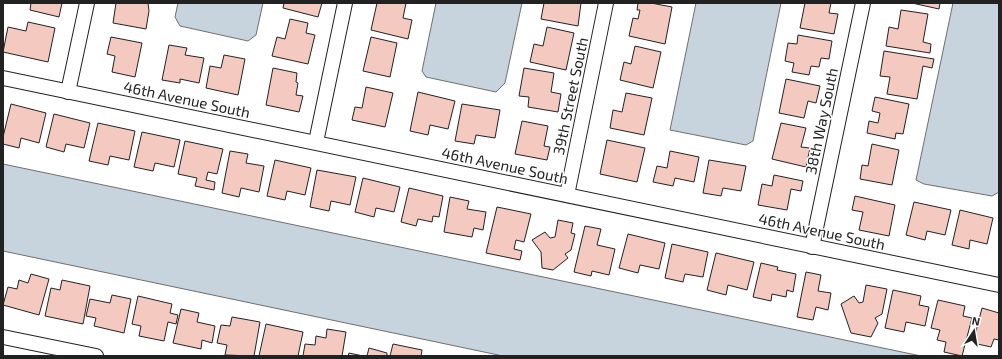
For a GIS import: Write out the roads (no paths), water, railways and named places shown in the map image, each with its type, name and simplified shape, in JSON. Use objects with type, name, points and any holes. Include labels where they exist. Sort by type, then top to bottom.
[{"type":"street","points":[[68,92],[87,3]]},
{"type":"street","points":[[316,142],[345,3]]},
{"type":"street","name":"39th Street South","points":[[566,195],[606,3]]},
{"type":"street","name":"38th Way South","points":[[812,247],[863,3]]},
{"type":"street","name":"46th Avenue South","points":[[3,78],[999,285]]},
{"type":"street","points":[[3,337],[96,356]]}]
